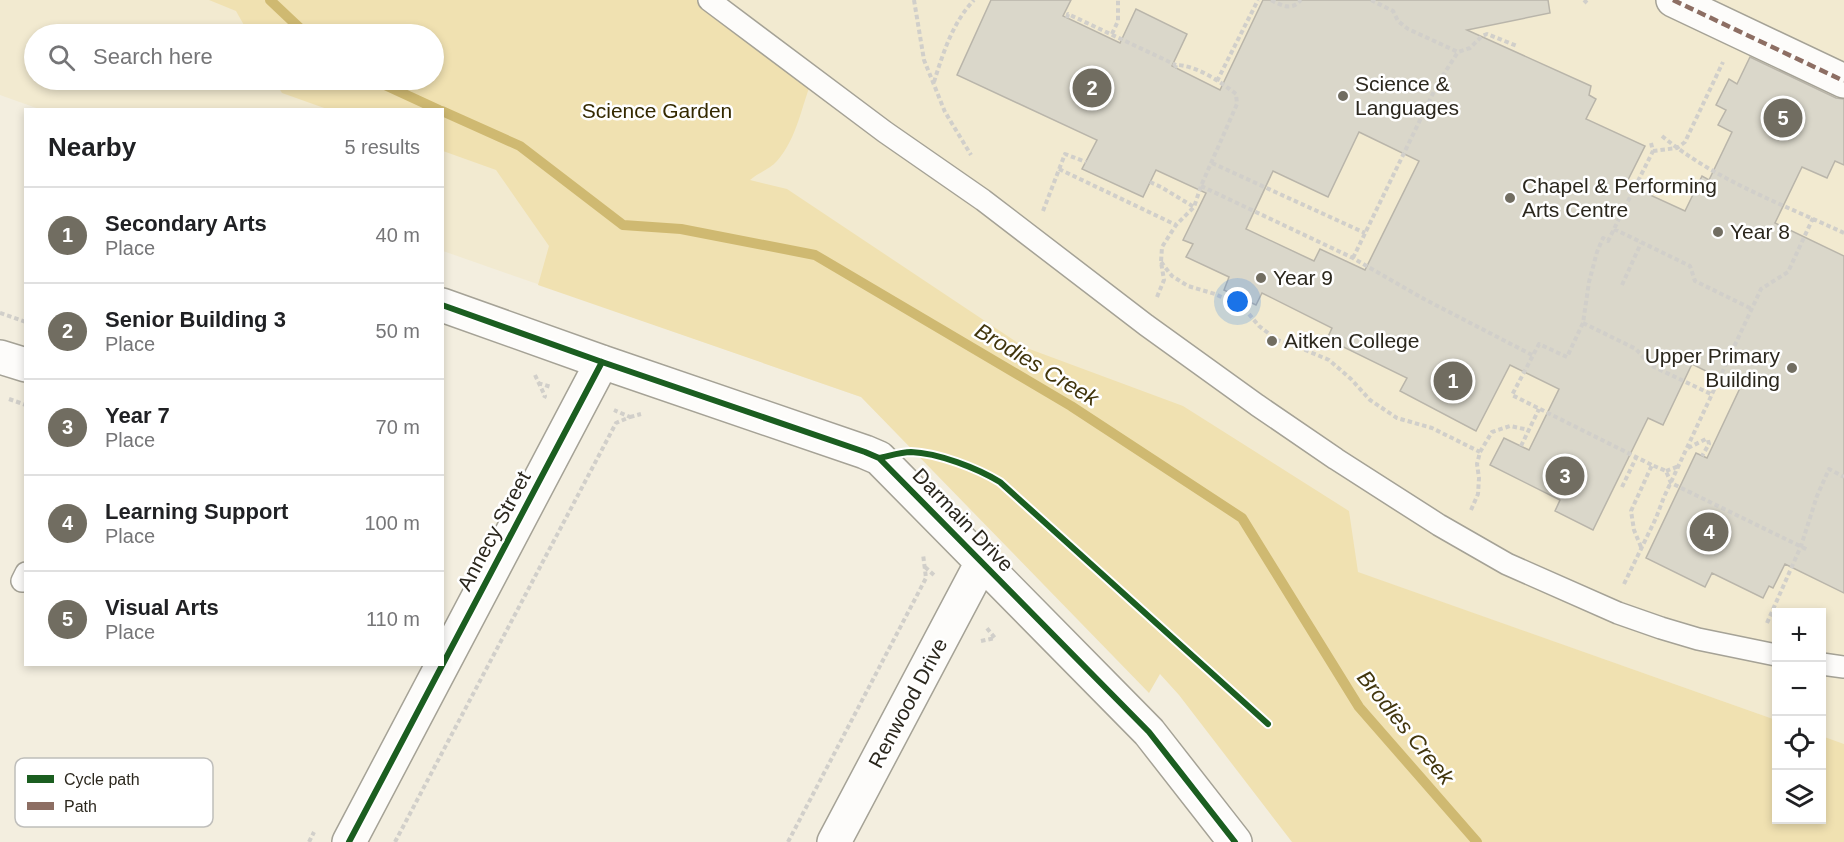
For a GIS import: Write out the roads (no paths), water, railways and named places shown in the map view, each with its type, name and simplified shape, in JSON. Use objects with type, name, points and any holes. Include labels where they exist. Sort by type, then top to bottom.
[{"type":"street","points":[[1673,0],[1844,81]]},
{"type":"street","name":"Darmain Drive","points":[[444,306],[879,458],[1149,732],[1235,842]]},
{"type":"street","points":[[0,357],[24,364]]},
{"type":"street","name":"Annecy Street","points":[[444,662],[602,362]]},
{"type":"street","name":"Renwood Drive","points":[[834,842],[981,564]]},
{"type":"street","name":"Annecy Street","points":[[349,842],[442,666]]},
{"type":"lane","points":[[709,0],[885,132],[983,200],[1146,325],[1257,405],[1438,525],[1507,564],[1618,613],[1698,639],[1772,654]]},
{"type":"lane","points":[[1826,664],[1844,666]]},
{"type":"waterway","name":"Brodies Creek","points":[[270,0],[295,24]]},
{"type":"waterway","name":"Brodies Creek","points":[[396,90],[435,108]]},
{"type":"waterway","name":"Brodies Creek","points":[[444,112],[520,146],[623,225],[681,229],[815,255],[1071,406],[1242,518],[1359,707],[1477,842]]},
{"type":"place","name":"Senior Building 3","points":[[1092,88]]},
{"type":"place","name":"Science & Languages","points":[[1343,96]]},
{"type":"place","name":"Visual Arts","points":[[1783,118]]},
{"type":"place","name":"Chapel & Performing Arts Centre","points":[[1510,198]]},
{"type":"place","name":"Year 8","points":[[1718,232]]},
{"type":"place","name":"Year 9","points":[[1261,278]]},
{"type":"place","name":"Aitken College","points":[[1272,341]]},
{"type":"place","name":"Upper Primary Building","points":[[1792,368]]},
{"type":"place","name":"Secondary Arts","points":[[1453,381]]},
{"type":"place","name":"Year 7","points":[[1565,476]]},
{"type":"place","name":"Learning Support","points":[[1709,532]]},
{"type":"park label","name":"Science Garden","points":[[657,111]]}]
